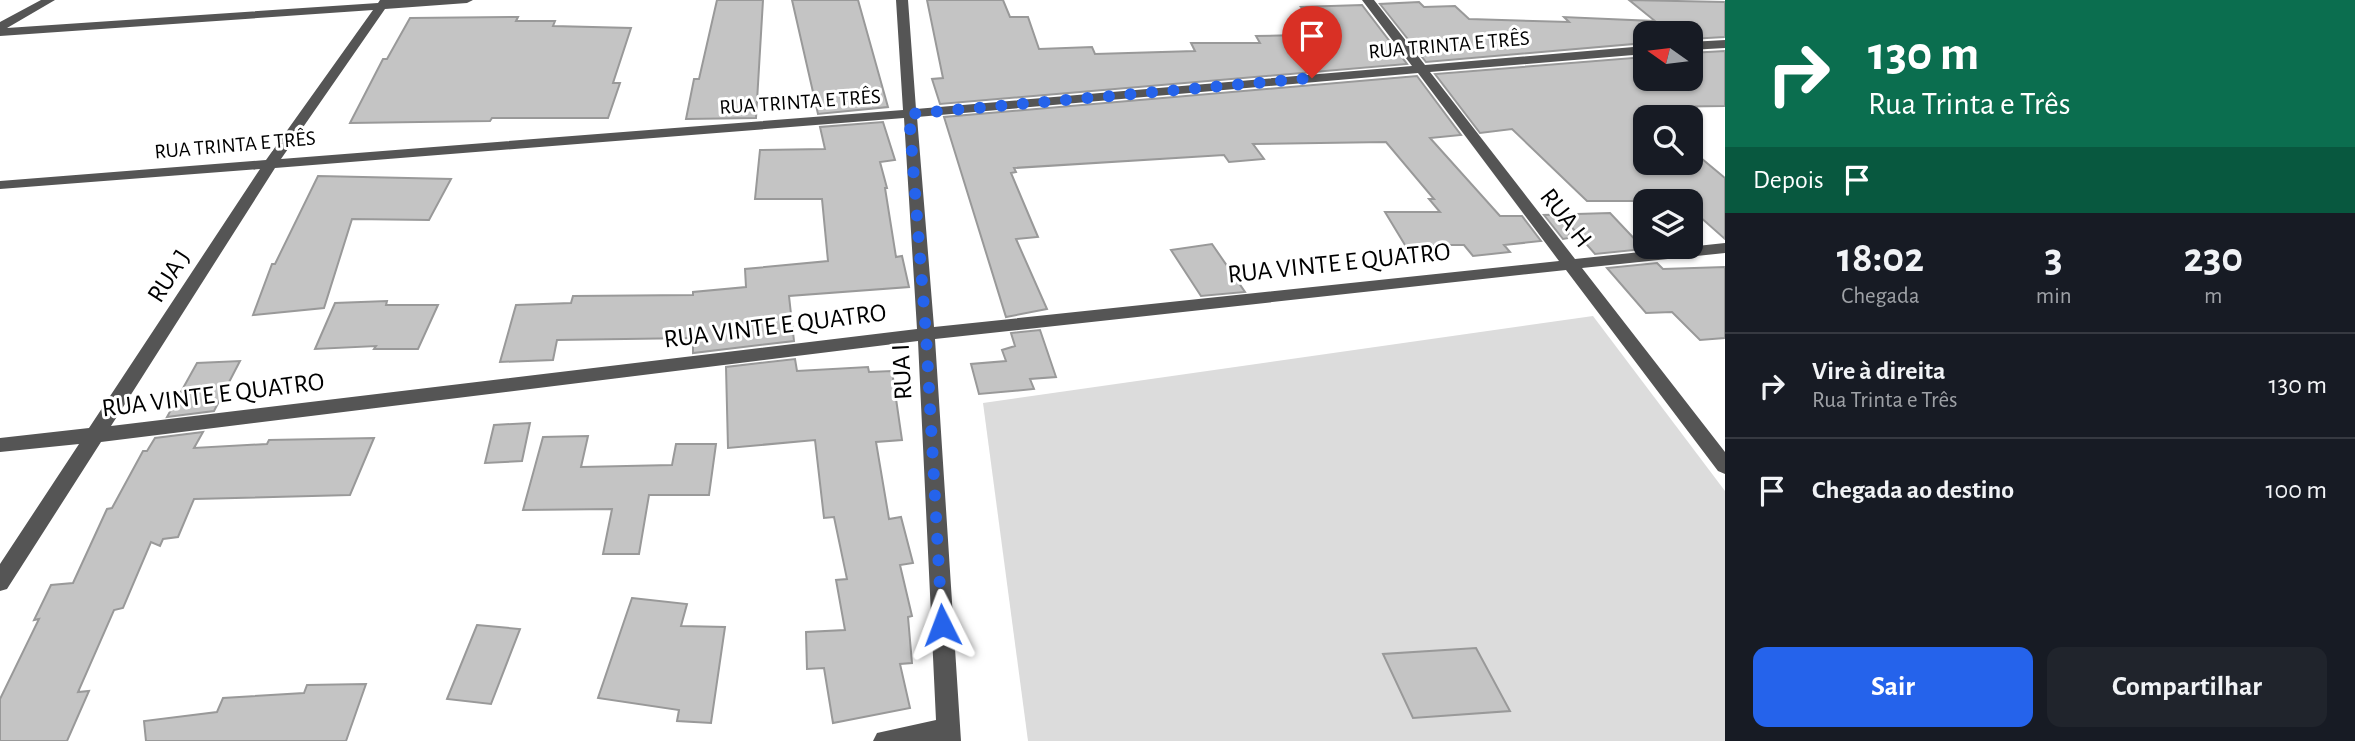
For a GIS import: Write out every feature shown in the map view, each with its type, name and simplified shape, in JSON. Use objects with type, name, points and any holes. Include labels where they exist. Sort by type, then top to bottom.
[{"type":"street","points":[[0,29],[49,0]]},
{"type":"street","points":[[0,29],[384,3],[467,0]]},
{"type":"street","name":"RUA I","points":[[902,0],[926,334],[949,736]]},
{"type":"street","name":"RUA H","points":[[1368,0],[1725,466]]},
{"type":"street","name":"RUA J","points":[[0,582],[272,162],[384,3]]},
{"type":"street","points":[[1703,45],[1725,44]]},
{"type":"street","name":"RUA TRINTA E TRÊS","points":[[0,186],[272,162],[909,114],[1633,51]]},
{"type":"street","name":"RUA VINTE E QUATRO","points":[[0,445],[926,334],[1725,247]]},
{"type":"street","points":[[885,741],[949,736]]},
{"type":"shaded area","points":[[1593,316],[1725,491],[1725,741],[1028,741],[983,403]]},
{"type":"building","points":[[717,0],[763,0],[756,118],[686,119],[694,79],[699,79]]},
{"type":"building","points":[[792,0],[858,0],[888,107],[818,114]]},
{"type":"building","points":[[927,0],[1003,0],[1010,17],[1028,17],[1039,49],[1092,47],[1095,54],[1195,51],[1191,43],[1260,43],[1256,36],[1299,35],[1295,31],[1320,30],[1301,7],[1362,5],[1407,64],[940,104],[932,79],[943,78]]},
{"type":"building","points":[[1629,0],[1725,2],[1725,37],[1703,38],[1703,21],[1655,21]]},
{"type":"building","points":[[1419,2],[1424,7],[1455,6],[1469,19],[1569,22],[1564,17],[1655,21],[1633,21],[1633,44],[1426,62],[1380,4]]},
{"type":"building","points":[[518,17],[516,21],[555,21],[553,26],[631,28],[613,83],[620,83],[608,118],[492,118],[490,121],[350,123],[383,59],[387,59],[410,18]]},
{"type":"building","points":[[1725,51],[1725,106],[1633,105],[1633,175],[1703,175],[1703,160],[1725,178],[1725,239],[1703,220],[1703,189],[1633,189],[1633,201],[1587,201],[1512,129],[1480,133],[1435,74],[1633,58],[1633,91],[1703,91],[1703,52]]},
{"type":"building","points":[[1417,76],[1461,135],[1430,138],[1500,216],[1522,216],[1541,241],[1504,245],[1510,252],[1473,256],[1464,245],[1405,245],[1385,212],[1440,212],[1429,199],[1434,199],[1386,142],[1253,144],[1264,159],[1229,162],[1224,155],[1014,168],[1016,172],[1011,173],[1038,237],[1016,239],[1047,309],[1006,317],[944,117]]},
{"type":"building","points":[[883,122],[895,160],[880,162],[887,188],[896,257],[902,256],[909,287],[789,296],[794,341],[693,353],[693,338],[557,340],[553,360],[500,362],[516,305],[571,303],[573,296],[693,295],[693,292],[746,287],[745,269],[828,261],[822,199],[755,199],[760,150],[825,149],[820,127]]},
{"type":"building","points":[[318,176],[451,179],[429,220],[352,219],[324,308],[253,315],[272,264],[275,264]]},
{"type":"building","points":[[1610,213],[1633,237],[1633,250],[1595,254],[1568,223],[1569,238],[1563,239],[1544,215]]},
{"type":"building","points":[[1212,244],[1245,292],[1201,296],[1171,250]]},
{"type":"building","points":[[1657,263],[1663,269],[1725,267],[1725,338],[1700,340],[1672,312],[1646,313],[1607,268]]},
{"type":"building","points":[[387,301],[386,305],[438,305],[418,349],[374,349],[376,346],[315,349],[335,303]]},
{"type":"building","points":[[1040,330],[1056,377],[1030,379],[1034,389],[979,394],[971,364],[1006,361],[1002,350],[1015,346],[1011,333]]},
{"type":"building","points":[[795,359],[797,371],[868,367],[869,372],[892,371],[902,440],[876,442],[889,519],[901,517],[913,563],[900,565],[912,616],[908,617],[912,663],[900,664],[910,708],[833,723],[824,668],[807,669],[806,632],[845,630],[836,580],[847,579],[834,517],[824,518],[815,440],[728,448],[726,367]]},
{"type":"building","points":[[240,361],[214,411],[167,417],[197,363]]},
{"type":"building","points":[[530,423],[522,461],[485,463],[494,425]]},
{"type":"building","points":[[203,432],[194,448],[267,444],[269,440],[374,438],[350,495],[194,499],[178,537],[163,539],[160,546],[151,542],[123,608],[114,610],[78,692],[89,691],[67,741],[0,741],[0,699],[39,619],[34,620],[51,585],[73,583],[107,509],[112,508],[143,451],[147,451],[155,438]]},
{"type":"building","points":[[588,436],[581,467],[672,465],[676,444],[716,444],[709,495],[649,495],[639,554],[603,554],[612,509],[523,510],[543,437]]},
{"type":"building","points":[[632,598],[687,604],[681,626],[725,627],[711,723],[677,721],[679,710],[598,698]]},
{"type":"building","points":[[477,625],[520,629],[491,704],[447,699]]},
{"type":"building","points":[[1476,648],[1510,711],[1413,718],[1383,654]]},
{"type":"building","points":[[366,684],[346,741],[146,741],[144,721],[217,712],[223,698],[304,693],[307,685]]},
{"type":"route","points":[[942,625],[926,334],[909,114],[1312,78]]}]
